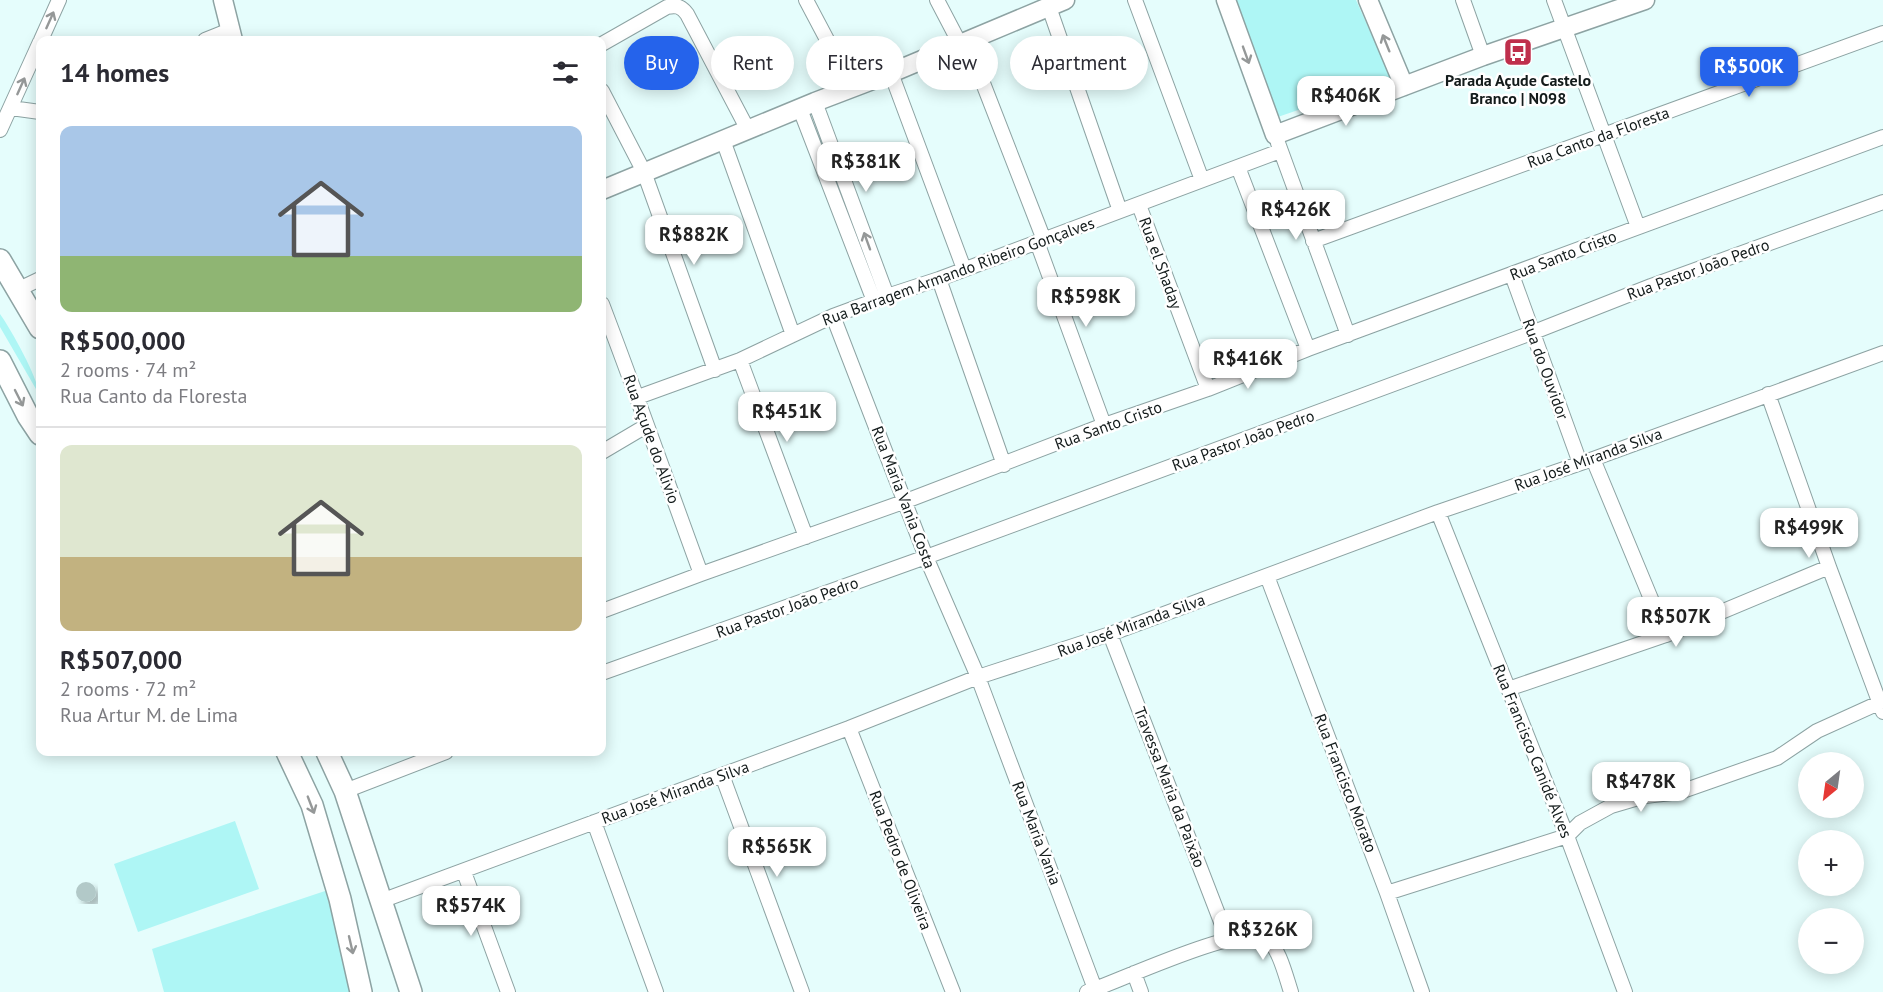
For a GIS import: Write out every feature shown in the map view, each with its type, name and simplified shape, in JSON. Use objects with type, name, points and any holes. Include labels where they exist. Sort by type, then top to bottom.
[{"type":"main road","points":[[0,260],[36,321]]},
{"type":"main road","points":[[0,360],[36,428]]},
{"type":"main road","points":[[289,756],[312,805],[340,899],[362,992]]},
{"type":"main road","points":[[329,756],[345,791],[411,992]]},
{"type":"street","points":[[43,36],[59,0]]},
{"type":"street","points":[[223,0],[232,35]]},
{"type":"street","points":[[806,0],[825,36]]},
{"type":"street","points":[[937,0],[960,36]]},
{"type":"street","points":[[1135,0],[1202,180]]},
{"type":"street","points":[[1226,0],[1348,335]]},
{"type":"street","points":[[1368,0],[1404,86]]},
{"type":"street","points":[[1463,0],[1483,56]]},
{"type":"street","points":[[1554,0],[1638,227]]},
{"type":"street","points":[[1278,143],[1404,86],[1645,0]]},
{"type":"street","points":[[980,36],[1057,2],[1120,211]]},
{"type":"street","points":[[606,42],[667,7],[675,5],[682,8],[748,130]]},
{"type":"street","name":"Rua Canto da Floresta","points":[[1312,241],[1883,33]]},
{"type":"street","points":[[0,130],[36,52]]},
{"type":"street","points":[[606,188],[844,90]]},
{"type":"street","points":[[897,90],[964,269]]},
{"type":"street","points":[[982,90],[1040,241],[1104,425]]},
{"type":"street","points":[[606,98],[644,172],[715,370]]},
{"type":"street","points":[[807,105],[880,298]]},
{"type":"street","points":[[10,108],[36,111]]},
{"type":"street","name":"Rua Santo Cristo","points":[[606,610],[1004,465],[1104,425],[1208,389],[1308,349],[1883,137]]},
{"type":"street","points":[[723,140],[793,335]]},
{"type":"street","name":"Rua Barragem Armando Ribeiro Gonçalves","points":[[638,398],[740,360],[833,316],[1139,205],[1238,166],[1278,143]]},
{"type":"street","points":[[1238,166],[1308,349]]},
{"type":"street","name":"Rua Pastor João Pedro","points":[[606,672],[1534,333],[1650,285],[1883,202]]},
{"type":"street","name":"Rua el Shaday","points":[[1139,205],[1208,389]]},
{"type":"street","name":"Rua do Ouvidor","points":[[1512,274],[1587,461],[1666,635]]},
{"type":"street","points":[[939,279],[1004,465]]},
{"type":"street","points":[[17,290],[36,281]]},
{"type":"street","name":"Rua Açude do Alivio","points":[[606,314],[701,574]]},
{"type":"street","name":"Rua Maria Vania Costa","points":[[833,316],[926,556],[978,677]]},
{"type":"street","name":"Rua José Miranda Silva","points":[[381,901],[849,728],[978,677],[1110,634],[1438,512],[1587,461],[1883,353]]},
{"type":"street","points":[[740,360],[806,537]]},
{"type":"street","points":[[1387,893],[1567,836],[1580,823],[1611,806],[1645,796],[1680,792],[1778,758],[1817,731],[1882,705],[1829,567],[1768,394]]},
{"type":"street","points":[[606,450],[646,426]]},
{"type":"street","name":"Rua Francisco Canidé Alves","points":[[1438,512],[1567,836],[1625,992]]},
{"type":"street","points":[[1508,689],[1666,635],[1829,567]]},
{"type":"street","name":"Rua Francisco Morato","points":[[1267,576],[1422,992]]},
{"type":"street","name":"Travessa Maria da Paixão","points":[[1110,634],[1228,940]]},
{"type":"street","name":"Rua Maria Vania","points":[[978,677],[1091,991]]},
{"type":"street","name":"Rua Pedro de Oliveira","points":[[849,728],[953,992]]},
{"type":"street","points":[[345,791],[436,756]]},
{"type":"street","points":[[722,775],[802,992]]},
{"type":"street","points":[[594,822],[656,992]]},
{"type":"street","points":[[464,872],[508,992]]},
{"type":"street","points":[[1091,991],[1134,973],[1228,940],[1258,936],[1267,938],[1272,943],[1291,992]]},
{"type":"street","points":[[1134,973],[1141,992]]},
{"type":"shaded area","points":[[1228,0],[1356,0],[1391,78],[1272,119]]},
{"type":"shaded area","points":[[0,314],[29,366],[36,382],[36,389],[0,327]]},
{"type":"shaded area","points":[[235,821],[259,889],[138,932],[114,864]]},
{"type":"shaded area","points":[[328,890],[350,992],[164,992],[152,949]]},
{"type":"building","points":[[86,882],[93,885],[96,892],[93,899],[86,902],[79,899],[76,892],[79,885]]},
{"type":"place","name":"Parada Açude Castelo Branco | N098","points":[[1518,52]]}]
